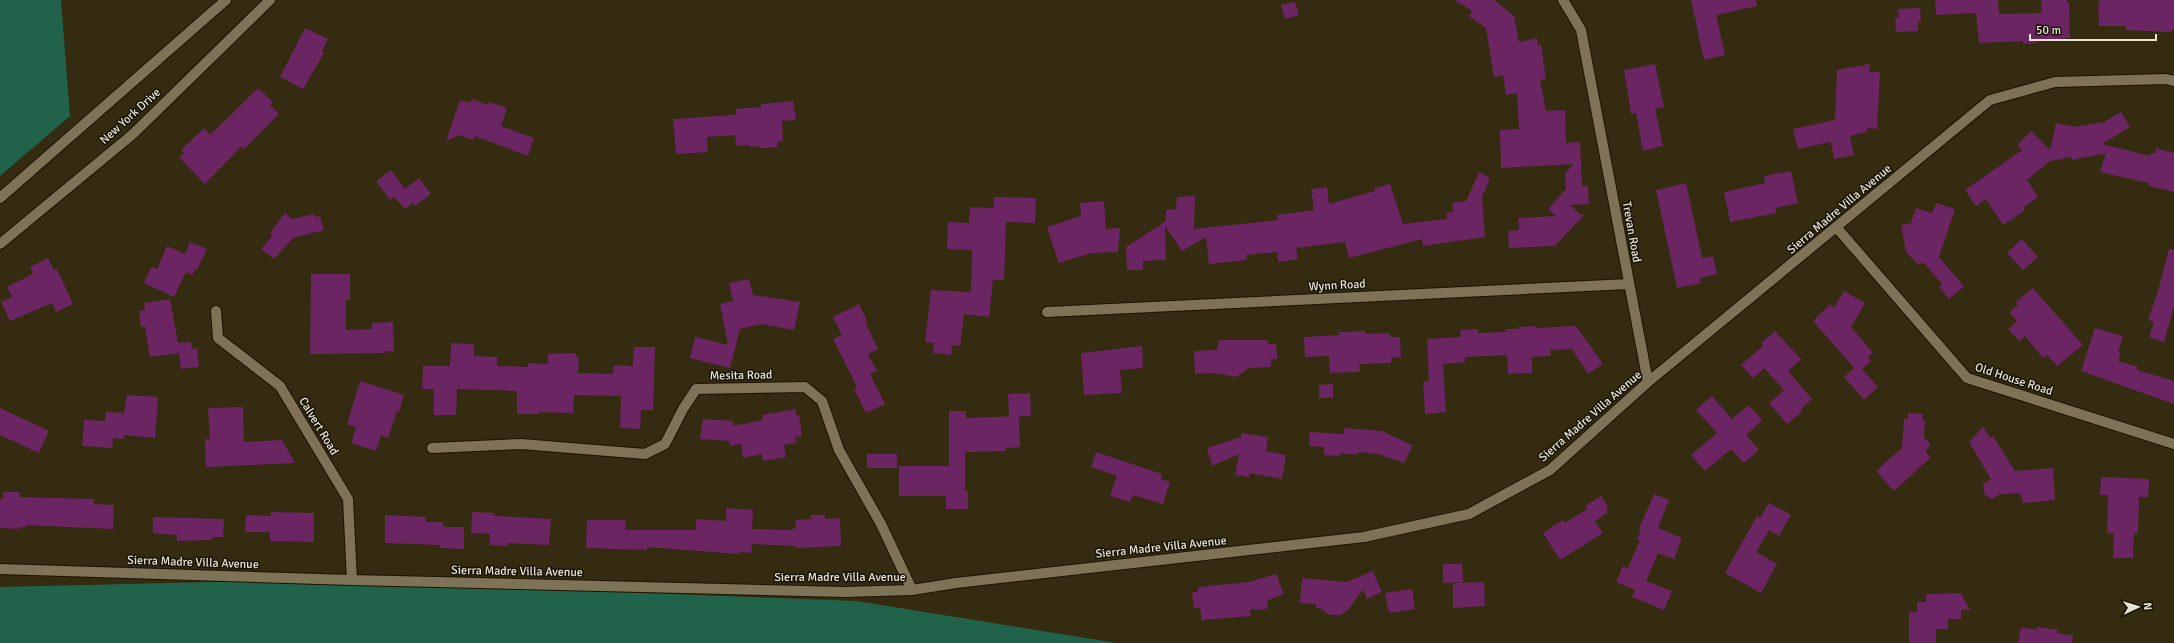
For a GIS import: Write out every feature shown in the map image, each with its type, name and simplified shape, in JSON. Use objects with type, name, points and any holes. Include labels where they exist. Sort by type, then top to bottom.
[{"type":"street","name":"New York Drive","points":[[0,198],[164,57],[226,0]]},
{"type":"street","name":"New York Drive","points":[[0,244],[133,134],[270,0]]},
{"type":"street","name":"Trevan Road","points":[[1562,0],[1581,30],[1648,382]]},
{"type":"street","name":"Sierra Madre Villa Avenue","points":[[0,569],[352,580],[845,592],[912,590],[956,583],[1364,537],[1469,514],[1550,470],[1648,382],[1837,228],[1990,100],[2055,82],[2166,79],[2174,81]]},
{"type":"street","name":"Old House Road","points":[[1837,228],[1967,378],[2174,444]]},
{"type":"street","name":"Wynn Road","points":[[1047,312],[1629,284]]},
{"type":"street","name":"Calvert Road","points":[[216,311],[218,338],[280,386],[348,499],[352,580]]},
{"type":"street","name":"Mesita Road","points":[[432,448],[521,444],[645,454],[665,444],[683,409],[696,389],[805,386],[822,401],[839,450],[881,524],[912,590]]},
{"type":"green space","points":[[0,0],[61,0],[70,116],[0,176]]},
{"type":"green space","points":[[301,580],[856,601],[1117,643],[0,643],[0,587]]},
{"type":"building","points":[[1455,0],[1494,0],[1514,16],[1519,42],[1537,38],[1538,46],[1541,45],[1546,79],[1540,80],[1546,111],[1565,110],[1566,143],[1580,142],[1582,186],[1588,186],[1589,204],[1570,205],[1581,215],[1584,215],[1555,246],[1509,248],[1508,231],[1519,230],[1518,218],[1556,216],[1548,209],[1566,189],[1565,174],[1573,164],[1501,168],[1500,130],[1519,129],[1517,93],[1506,95],[1503,75],[1494,77],[1486,28],[1469,16],[1472,11]]},
{"type":"building","points":[[1691,0],[1756,0],[1757,6],[1716,15],[1725,55],[1704,60]]},
{"type":"building","points":[[1935,0],[1998,0],[1999,14],[2042,13],[2041,0],[2067,0],[2067,3],[2069,3],[2070,38],[2036,41],[2036,43],[2023,44],[2023,41],[1979,43],[1976,13],[1936,15]]},
{"type":"building","points":[[2099,0],[2174,0],[2174,29],[2170,32],[2126,30],[2126,26],[2099,26]]},
{"type":"building","points":[[1295,2],[1299,15],[1285,19],[1281,5]]},
{"type":"building","points":[[1920,8],[1921,21],[1918,21],[1918,31],[1896,32],[1895,18],[1899,18],[1898,9]]},
{"type":"building","points":[[305,28],[328,39],[322,51],[324,53],[303,89],[280,77]]},
{"type":"building","points":[[1655,64],[1664,107],[1655,109],[1663,146],[1643,151],[1636,113],[1631,114],[1624,70]]},
{"type":"building","points":[[1870,64],[1869,72],[1880,72],[1877,129],[1867,128],[1867,132],[1850,136],[1854,155],[1834,159],[1831,142],[1798,149],[1793,129],[1835,120],[1837,70]]},
{"type":"building","points":[[258,88],[273,102],[270,105],[279,114],[244,149],[241,147],[205,184],[179,157],[184,153],[181,150],[204,128],[210,135]]},
{"type":"building","points":[[472,99],[488,105],[489,102],[507,108],[501,126],[534,138],[528,156],[475,136],[473,140],[459,135],[446,141],[460,100],[470,103]]},
{"type":"building","points":[[793,101],[796,120],[782,121],[783,141],[777,142],[777,147],[760,148],[760,146],[749,147],[749,145],[736,146],[735,135],[707,137],[708,152],[676,154],[673,119],[734,115],[736,114],[736,109],[761,107],[761,104]]},
{"type":"building","points":[[2121,112],[2130,127],[2102,144],[2150,156],[2150,153],[2155,154],[2156,148],[2174,153],[2174,192],[2149,186],[2149,183],[2100,172],[2106,153],[2072,160],[2072,157],[2050,161],[2027,180],[2038,197],[2024,207],[2024,211],[2003,225],[1986,199],[1976,206],[1965,190],[2022,150],[2017,145],[2031,131],[2050,150],[2056,123],[2076,127],[2104,122]]},
{"type":"building","points":[[391,170],[405,189],[419,178],[431,194],[415,206],[413,203],[405,209],[394,197],[390,200],[376,181]]},
{"type":"building","points":[[1791,171],[1798,203],[1776,208],[1776,213],[1730,222],[1724,192],[1765,183],[1764,176]]},
{"type":"building","points":[[1479,172],[1490,178],[1482,197],[1485,237],[1423,246],[1422,239],[1349,258],[1345,242],[1296,248],[1298,259],[1278,262],[1277,252],[1246,255],[1247,260],[1209,264],[1206,237],[1182,251],[1165,226],[1166,260],[1143,261],[1143,270],[1127,270],[1126,247],[1166,221],[1166,210],[1176,209],[1177,197],[1195,196],[1194,229],[1278,220],[1277,215],[1314,210],[1311,189],[1327,187],[1329,204],[1375,191],[1374,188],[1390,184],[1403,224],[1447,219],[1446,213],[1453,212],[1452,203],[1466,201]]},
{"type":"building","points":[[1686,183],[1702,258],[1713,256],[1717,274],[1700,278],[1701,283],[1677,288],[1656,190]]},
{"type":"building","points":[[994,197],[1036,198],[1035,223],[1006,222],[1004,280],[993,280],[989,317],[964,314],[960,346],[952,345],[951,355],[933,353],[934,343],[925,342],[931,290],[971,292],[972,250],[947,249],[948,222],[969,223],[970,207],[994,208]]},
{"type":"building","points":[[1104,201],[1106,229],[1120,228],[1118,252],[1091,253],[1059,263],[1047,227],[1081,216],[1080,203]]},
{"type":"building","points":[[1936,203],[1955,209],[1939,257],[1964,286],[1949,299],[1939,287],[1942,284],[1923,262],[1919,265],[1906,252],[1901,225],[1911,223],[1916,208],[1932,213]]},
{"type":"building","points":[[285,213],[292,219],[314,214],[315,217],[320,216],[324,230],[293,238],[274,259],[261,249],[273,235],[270,233]]},
{"type":"building","points":[[2022,239],[2038,257],[2023,270],[2007,253]]},
{"type":"building","points":[[190,242],[207,249],[197,270],[195,269],[192,275],[186,272],[174,297],[144,283],[151,267],[157,269],[167,246],[185,254]]},
{"type":"building","points":[[2169,249],[2174,250],[2174,306],[2164,342],[2149,337],[2154,322],[2148,320],[2158,291]]},
{"type":"building","points":[[48,258],[54,270],[57,269],[73,304],[56,312],[52,303],[10,321],[1,302],[12,297],[7,287],[33,274],[30,267]]},
{"type":"building","points":[[311,274],[350,274],[350,300],[346,300],[346,330],[372,329],[372,323],[393,322],[394,351],[386,351],[386,353],[310,354]]},
{"type":"building","points":[[749,279],[753,295],[800,302],[794,330],[761,324],[740,329],[730,368],[690,358],[695,337],[728,345],[720,304],[733,301],[729,283]]},
{"type":"building","points":[[2033,288],[2083,345],[2057,366],[2047,355],[2043,358],[2025,336],[2019,341],[2008,329],[2017,321],[2009,312],[2018,305],[2016,302]]},
{"type":"building","points":[[1844,291],[1865,303],[1851,327],[1873,353],[1868,357],[1871,361],[1862,369],[1878,387],[1864,400],[1844,377],[1854,368],[1813,321],[1830,304],[1834,308]]},
{"type":"building","points":[[170,299],[178,343],[191,342],[192,349],[197,348],[199,367],[181,369],[179,353],[150,357],[145,326],[141,327],[139,311],[145,310],[144,303]]},
{"type":"building","points":[[859,304],[867,321],[865,322],[878,349],[868,354],[877,371],[870,374],[885,404],[866,413],[854,389],[857,387],[833,339],[842,335],[833,317]]},
{"type":"building","points":[[1536,326],[1536,328],[1576,326],[1603,364],[1588,374],[1572,349],[1550,350],[1551,356],[1532,357],[1532,373],[1508,374],[1507,355],[1465,357],[1465,362],[1443,364],[1446,412],[1425,414],[1423,382],[1429,381],[1427,339],[1461,337],[1460,330],[1478,329],[1478,333],[1506,332],[1506,329]]},
{"type":"building","points":[[2095,328],[2123,336],[2118,352],[2121,353],[2118,361],[2138,367],[2137,370],[2174,381],[2174,404],[2081,371]]},
{"type":"building","points":[[1365,331],[1365,334],[1390,333],[1390,337],[1400,337],[1401,357],[1391,358],[1391,363],[1359,364],[1360,372],[1330,373],[1329,356],[1305,357],[1304,337],[1339,335],[1339,332]]},
{"type":"building","points":[[1775,331],[1801,359],[1788,371],[1812,399],[1801,409],[1803,411],[1787,424],[1769,403],[1784,390],[1764,368],[1753,378],[1741,365],[1763,346],[1761,343]]},
{"type":"building","points":[[1219,340],[1268,340],[1268,344],[1276,344],[1277,359],[1271,359],[1271,367],[1249,368],[1236,377],[1214,373],[1195,374],[1194,351],[1217,350]]},
{"type":"building","points":[[451,343],[474,344],[474,356],[497,357],[497,366],[528,367],[528,363],[548,364],[548,354],[576,353],[576,357],[579,357],[578,373],[613,374],[614,365],[633,366],[634,347],[655,347],[653,410],[641,410],[640,429],[620,428],[621,396],[574,395],[573,413],[539,412],[539,414],[517,414],[517,391],[457,389],[456,415],[434,415],[434,389],[422,389],[423,366],[450,366]]},
{"type":"building","points":[[1142,346],[1143,368],[1120,370],[1122,393],[1084,395],[1081,353]]},
{"type":"building","points":[[360,381],[404,395],[399,412],[397,411],[388,438],[381,435],[376,451],[351,443],[356,427],[347,424]]},
{"type":"building","points":[[1333,384],[1333,398],[1319,398],[1319,385]]},
{"type":"building","points":[[1030,393],[1031,416],[1009,417],[1008,394]]},
{"type":"building","points":[[127,395],[158,397],[155,438],[124,435],[124,439],[113,438],[112,448],[82,446],[84,420],[105,421],[106,412],[124,413]]},
{"type":"building","points":[[1712,396],[1732,419],[1749,405],[1762,420],[1746,435],[1759,450],[1744,463],[1731,449],[1705,471],[1691,455],[1717,433],[1696,410]]},
{"type":"building","points":[[243,407],[244,442],[282,440],[295,463],[206,467],[205,439],[210,439],[208,408]]},
{"type":"building","points":[[0,408],[49,431],[39,453],[0,435]]},
{"type":"building","points":[[795,409],[797,416],[799,415],[802,436],[795,437],[796,443],[784,445],[786,457],[763,461],[762,454],[743,458],[741,444],[730,446],[729,441],[700,439],[703,419],[733,421],[733,426],[763,420],[762,415]]},
{"type":"building","points":[[949,411],[966,411],[966,418],[1019,416],[1020,447],[1006,448],[1006,451],[965,452],[965,491],[968,491],[968,509],[946,509],[946,496],[899,496],[899,466],[949,466]]},
{"type":"building","points":[[1908,413],[1923,414],[1922,420],[1925,420],[1924,437],[1931,445],[1925,451],[1931,457],[1894,491],[1876,471],[1902,448],[1904,419],[1908,419]]},
{"type":"building","points":[[1983,427],[1990,438],[1993,436],[2015,471],[2053,468],[2055,500],[2023,503],[2020,493],[2000,494],[1992,499],[1984,494],[1983,484],[1991,479],[1969,442]]},
{"type":"building","points":[[1344,428],[1382,431],[1412,445],[1411,449],[1404,463],[1378,454],[1358,452],[1358,455],[1341,453],[1340,456],[1324,455],[1324,447],[1309,446],[1310,432],[1344,434]]},
{"type":"building","points":[[1242,433],[1268,437],[1266,451],[1286,455],[1282,479],[1250,473],[1249,477],[1235,475],[1239,454],[1212,466],[1207,448],[1241,437]]},
{"type":"building","points":[[1096,452],[1162,474],[1161,479],[1170,482],[1163,504],[1133,495],[1130,502],[1110,496],[1117,476],[1091,467]]},
{"type":"building","points":[[867,454],[897,454],[897,468],[867,468]]},
{"type":"building","points":[[2101,477],[2149,479],[2148,497],[2139,497],[2138,534],[2134,533],[2133,558],[2113,558],[2114,533],[2107,533],[2108,495],[2100,495]]},
{"type":"building","points":[[3,492],[20,492],[19,497],[94,499],[94,504],[114,505],[113,529],[26,525],[26,527],[19,527],[19,529],[0,528],[0,499],[3,499]]},
{"type":"building","points":[[1654,494],[1669,500],[1658,528],[1682,538],[1674,559],[1658,553],[1646,581],[1672,591],[1664,610],[1632,597],[1635,590],[1616,582],[1623,566],[1628,568],[1640,540],[1637,539],[1641,530],[1639,529]]},
{"type":"building","points":[[1601,496],[1608,507],[1606,509],[1608,512],[1595,521],[1603,533],[1560,560],[1543,533],[1563,520],[1565,523],[1587,509],[1585,506]]},
{"type":"building","points":[[1769,503],[1791,515],[1779,536],[1769,530],[1756,552],[1777,564],[1761,593],[1725,573],[1757,516],[1760,518]]},
{"type":"building","points":[[726,508],[753,510],[752,529],[790,530],[796,528],[795,520],[811,519],[810,515],[825,515],[825,519],[840,518],[841,546],[796,548],[796,546],[752,544],[751,553],[740,552],[739,554],[647,547],[647,550],[586,548],[587,520],[626,520],[625,530],[696,530],[696,519],[726,521]]},
{"type":"building","points":[[271,512],[314,513],[314,542],[270,541],[270,532],[245,532],[246,515],[271,516]]},
{"type":"building","points":[[472,512],[494,513],[494,516],[551,519],[549,545],[508,543],[507,546],[490,545],[490,534],[471,533]]},
{"type":"building","points":[[385,515],[426,517],[426,522],[442,522],[444,527],[464,527],[464,549],[440,548],[440,545],[385,543]]},
{"type":"building","points":[[153,517],[224,519],[223,537],[212,537],[212,540],[177,541],[177,535],[153,533]]},
{"type":"building","points":[[1443,564],[1462,564],[1463,582],[1443,583]]},
{"type":"building","points":[[1375,570],[1373,572],[1382,592],[1367,599],[1363,589],[1349,609],[1341,615],[1330,615],[1320,608],[1316,608],[1316,604],[1300,603],[1302,578],[1347,582]]},
{"type":"building","points":[[1276,574],[1284,594],[1268,600],[1267,609],[1250,610],[1251,616],[1202,620],[1200,608],[1194,608],[1192,592],[1198,592],[1198,587],[1249,582]]},
{"type":"building","points":[[1484,582],[1485,606],[1453,608],[1453,583]]},
{"type":"building","points":[[1412,589],[1415,609],[1389,613],[1385,593]]},
{"type":"building","points":[[1961,593],[1970,610],[1961,610],[1961,619],[1948,619],[1948,629],[1936,629],[1936,643],[1909,643],[1909,612],[1917,612],[1917,602],[1926,602],[1926,594]]},
{"type":"building","points":[[2021,627],[2036,630],[2037,627],[2058,630],[2057,633],[2073,636],[2072,643],[2018,643]]}]
